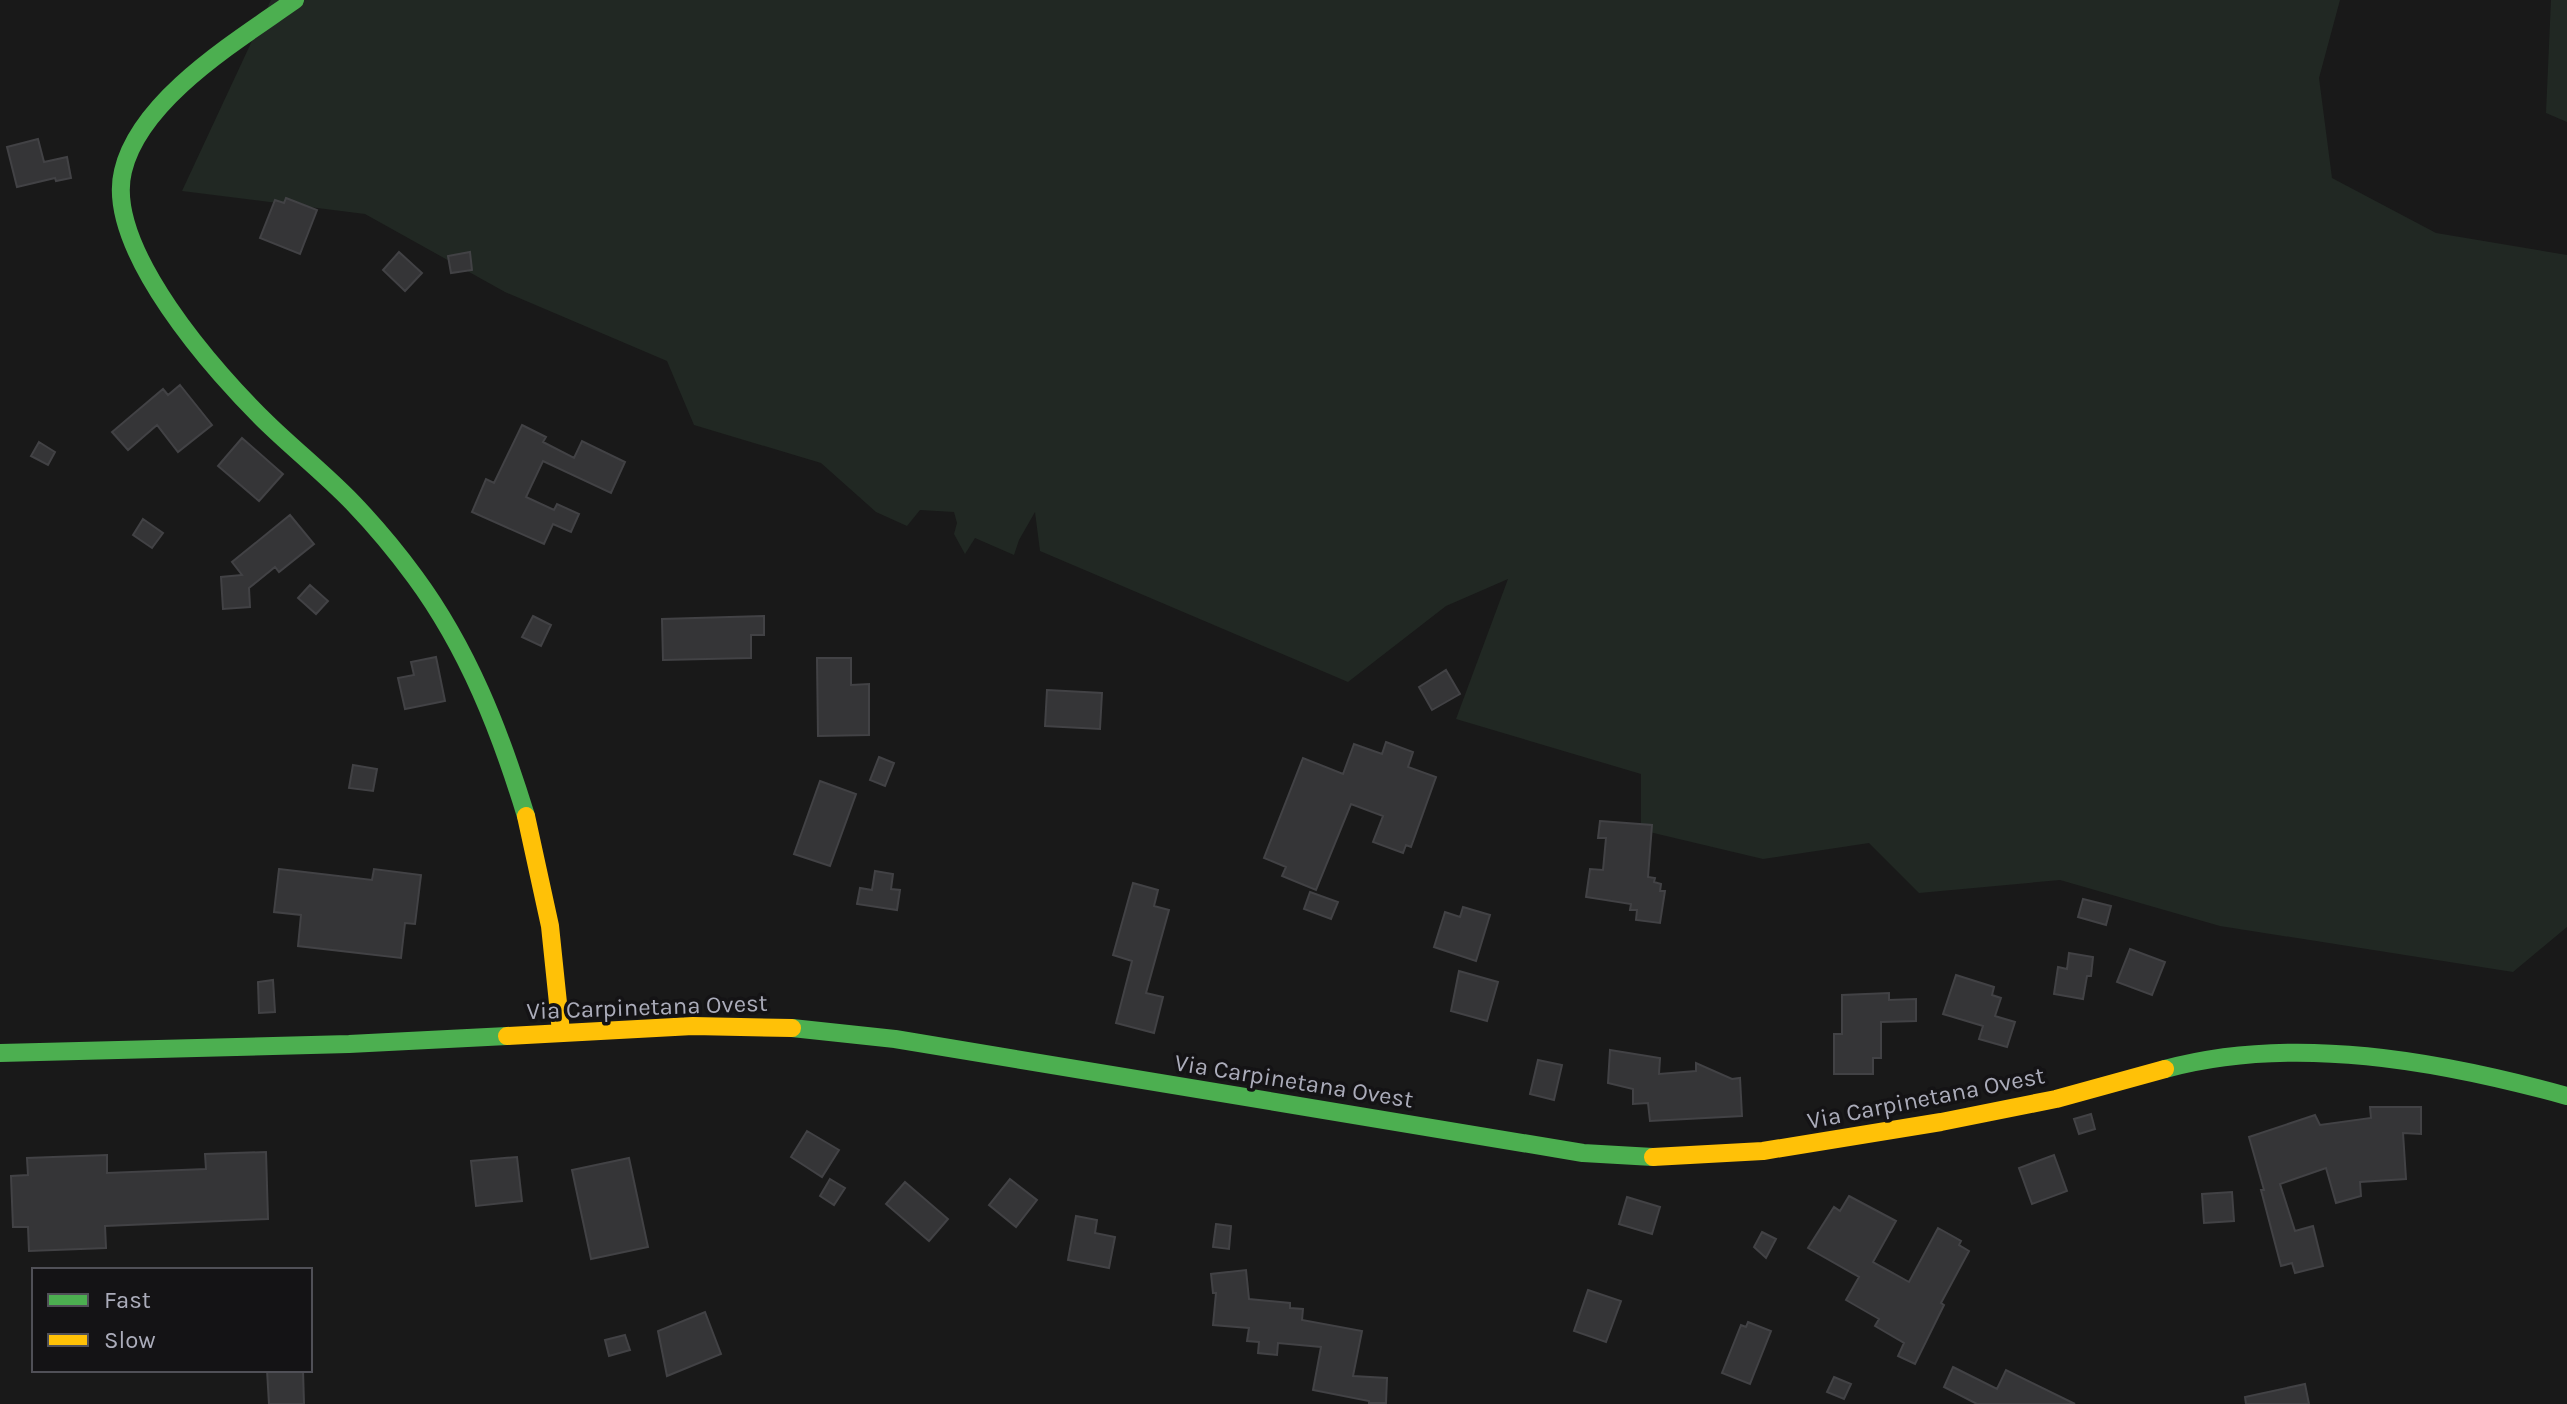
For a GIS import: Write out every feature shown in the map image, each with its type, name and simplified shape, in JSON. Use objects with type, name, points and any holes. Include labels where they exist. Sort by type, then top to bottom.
[{"type":"main road","points":[[295,0],[215,60],[171,97],[141,129],[130,146],[121,175],[122,208],[129,237],[156,289],[221,373],[263,419],[379,531],[405,562],[451,631],[496,725],[526,814],[552,947],[561,1032]]},
{"type":"main road","name":"Via Carpinetana Ovest","points":[[0,1053],[349,1044],[693,1026],[830,1029],[1583,1153],[1657,1159],[1747,1155],[1943,1122],[2075,1094],[2185,1064],[2244,1053],[2306,1051],[2393,1061],[2484,1075],[2567,1096]]},
{"type":"shaded area","points":[[271,0],[2340,0],[2319,78],[2332,178],[2436,233],[2567,255],[2567,927],[2513,972],[2220,926],[2060,880],[1919,893],[1869,843],[1763,859],[1641,830],[1641,774],[1456,719],[1508,579],[1446,606],[1348,682],[1040,551],[1035,512],[1014,555],[975,538],[965,554],[954,534],[957,523],[954,512],[920,510],[907,526],[876,512],[821,463],[694,425],[667,361],[505,292],[365,214],[182,191]]},
{"type":"shaded area","points":[[2551,0],[2567,0],[2567,122],[2546,113]]},
{"type":"building","points":[[38,139],[44,162],[67,157],[71,178],[56,181],[55,178],[17,187],[7,147]]},
{"type":"building","points":[[286,198],[317,210],[300,254],[260,238],[275,200],[284,203]]},
{"type":"building","points":[[399,252],[422,273],[405,291],[383,270]]},
{"type":"building","points":[[470,252],[472,270],[451,273],[448,256]]},
{"type":"building","points":[[180,385],[212,425],[178,452],[157,425],[128,450],[112,432],[163,389],[168,395]]},
{"type":"building","points":[[522,425],[546,437],[543,442],[574,458],[582,441],[625,462],[611,493],[543,461],[526,497],[554,510],[557,504],[579,514],[571,532],[553,524],[544,544],[472,512],[486,479],[494,483]]},
{"type":"building","points":[[242,438],[283,474],[259,501],[218,466]]},
{"type":"building","points":[[39,442],[55,452],[48,465],[31,456]]},
{"type":"building","points":[[290,515],[314,544],[279,572],[275,567],[249,588],[250,607],[223,609],[221,577],[242,575],[232,562]]},
{"type":"building","points":[[143,519],[163,533],[152,548],[133,535]]},
{"type":"building","points":[[310,585],[328,601],[316,614],[298,598]]},
{"type":"building","points":[[533,616],[551,625],[541,646],[522,637]]},
{"type":"building","points":[[764,616],[764,635],[751,635],[751,658],[663,660],[662,619]]},
{"type":"building","points":[[436,657],[445,701],[405,709],[398,678],[414,675],[411,662]]},
{"type":"building","points":[[817,658],[851,658],[851,685],[869,684],[869,735],[818,736]]},
{"type":"building","points":[[1446,670],[1460,694],[1432,710],[1419,687]]},
{"type":"building","points":[[1047,690],[1102,693],[1100,729],[1045,726]]},
{"type":"building","points":[[1386,742],[1413,752],[1408,767],[1436,777],[1411,847],[1406,845],[1403,853],[1373,842],[1383,816],[1351,804],[1316,890],[1282,876],[1286,867],[1264,858],[1303,758],[1343,774],[1354,744],[1382,754]]},
{"type":"building","points":[[879,757],[894,763],[885,786],[870,780]]},
{"type":"building","points":[[353,765],[377,769],[373,791],[349,788]]},
{"type":"building","points":[[820,781],[856,794],[830,866],[794,854]]},
{"type":"building","points":[[1600,821],[1652,825],[1648,877],[1655,878],[1654,882],[1661,884],[1660,891],[1665,891],[1660,923],[1636,920],[1637,910],[1630,910],[1631,904],[1586,897],[1590,869],[1603,870],[1606,838],[1598,838]]},
{"type":"building","points":[[279,869],[372,880],[374,869],[421,875],[415,924],[405,923],[401,958],[298,946],[301,915],[274,912]]},
{"type":"building","points":[[875,871],[893,874],[891,889],[900,890],[897,910],[857,904],[860,888],[872,890]]},
{"type":"building","points":[[1133,883],[1158,890],[1154,906],[1169,910],[1146,993],[1163,997],[1154,1033],[1116,1023],[1132,961],[1113,955]]},
{"type":"building","points":[[1310,892],[1338,902],[1331,919],[1304,909]]},
{"type":"building","points":[[2083,899],[2111,906],[2106,925],[2078,917]]},
{"type":"building","points":[[1463,907],[1490,915],[1476,961],[1434,947],[1445,912],[1460,917]]},
{"type":"building","points":[[2130,949],[2165,962],[2152,995],[2117,982]]},
{"type":"building","points":[[2069,953],[2093,957],[2091,976],[2087,976],[2083,999],[2054,994],[2058,967],[2067,969]]},
{"type":"building","points":[[1459,971],[1498,982],[1487,1021],[1451,1011]]},
{"type":"building","points":[[1956,975],[1994,987],[1992,995],[2001,998],[1995,1016],[2015,1022],[2007,1047],[1979,1039],[1983,1026],[1943,1014]]},
{"type":"building","points":[[273,980],[275,1012],[259,1013],[258,982]]},
{"type":"building","points":[[1889,993],[1889,1000],[1916,999],[1916,1021],[1881,1022],[1881,1058],[1873,1058],[1873,1074],[1834,1074],[1834,1034],[1842,1034],[1842,995]]},
{"type":"building","points":[[1610,1050],[1660,1058],[1659,1074],[1696,1071],[1696,1063],[1732,1079],[1740,1078],[1742,1116],[1650,1121],[1648,1103],[1633,1104],[1633,1089],[1608,1083]]},
{"type":"building","points":[[1538,1060],[1562,1065],[1554,1100],[1530,1094]]},
{"type":"building","points":[[2370,1107],[2421,1107],[2421,1134],[2403,1133],[2406,1179],[2360,1182],[2361,1196],[2336,1203],[2326,1168],[2280,1184],[2295,1231],[2313,1226],[2323,1266],[2295,1273],[2292,1263],[2281,1266],[2249,1137],[2315,1115],[2320,1125],[2371,1118]]},
{"type":"building","points":[[2091,1114],[2095,1129],[2079,1134],[2074,1119]]},
{"type":"building","points":[[807,1131],[839,1150],[822,1177],[791,1157]]},
{"type":"building","points":[[266,1152],[268,1219],[105,1226],[106,1248],[29,1251],[28,1227],[13,1227],[11,1176],[28,1175],[27,1158],[107,1155],[107,1173],[206,1169],[205,1154]]},
{"type":"building","points":[[2054,1155],[2067,1191],[2032,1204],[2019,1168]]},
{"type":"building","points":[[517,1157],[522,1201],[476,1206],[471,1161]]},
{"type":"building","points":[[629,1158],[648,1247],[591,1259],[572,1170]]},
{"type":"building","points":[[830,1179],[845,1188],[834,1205],[820,1196]]},
{"type":"building","points":[[1010,1179],[1037,1200],[1016,1227],[989,1205]]},
{"type":"building","points":[[905,1182],[948,1219],[929,1241],[886,1204]]},
{"type":"building","points":[[2232,1192],[2234,1221],[2204,1223],[2202,1194]]},
{"type":"building","points":[[1849,1196],[1896,1221],[1873,1262],[1909,1282],[1938,1228],[1961,1241],[1959,1245],[1969,1251],[1941,1303],[1944,1305],[1915,1364],[1898,1356],[1904,1343],[1875,1326],[1879,1319],[1846,1300],[1859,1277],[1808,1248],[1834,1207],[1840,1211]]},
{"type":"building","points":[[1627,1197],[1660,1207],[1652,1234],[1619,1224]]},
{"type":"building","points":[[1076,1216],[1097,1220],[1095,1233],[1115,1237],[1109,1268],[1068,1260]]},
{"type":"building","points":[[1216,1224],[1231,1226],[1229,1249],[1213,1247]]},
{"type":"building","points":[[1762,1232],[1776,1239],[1766,1258],[1754,1247]]},
{"type":"building","points":[[1246,1270],[1249,1299],[1290,1303],[1290,1308],[1303,1309],[1302,1320],[1362,1331],[1353,1376],[1387,1378],[1386,1403],[1369,1403],[1313,1390],[1321,1347],[1278,1343],[1277,1355],[1258,1353],[1259,1342],[1247,1341],[1249,1328],[1213,1325],[1216,1293],[1213,1293],[1211,1274]]},
{"type":"building","points":[[1588,1290],[1621,1301],[1606,1342],[1574,1331]]},
{"type":"building","points":[[705,1312],[721,1354],[667,1376],[658,1331]]},
{"type":"building","points":[[1748,1322],[1771,1331],[1750,1384],[1722,1373],[1741,1325],[1746,1327]]},
{"type":"building","points":[[625,1335],[630,1350],[609,1356],[605,1340]]},
{"type":"building","points":[[1953,1367],[1997,1389],[2006,1370],[2075,1404],[1977,1404],[1944,1387]]},
{"type":"building","points":[[267,1372],[303,1372],[304,1404],[269,1404]]},
{"type":"building","points":[[1834,1377],[1851,1384],[1844,1399],[1827,1392]]},
{"type":"building","points":[[2305,1384],[2309,1404],[2246,1404],[2245,1397]]},
{"type":"traffic: fast","points":[[295,0],[194,74],[149,120],[133,145],[123,171],[122,202],[130,236],[169,308],[221,375],[361,512],[434,604],[481,692],[526,816]]},
{"type":"traffic: fast","points":[[792,1028],[895,1039],[1583,1153],[1653,1157]]},
{"type":"traffic: fast","points":[[0,1053],[349,1044],[507,1036]]},
{"type":"traffic: fast","points":[[2165,1069],[2214,1059],[2264,1054],[2367,1056],[2469,1072],[2567,1096]]},
{"type":"traffic: slow","points":[[526,816],[550,926],[561,1032]]},
{"type":"traffic: slow","points":[[507,1036],[693,1026],[792,1028]]},
{"type":"traffic: slow","points":[[1653,1157],[1763,1151],[1941,1122],[2056,1099],[2165,1069]]}]
